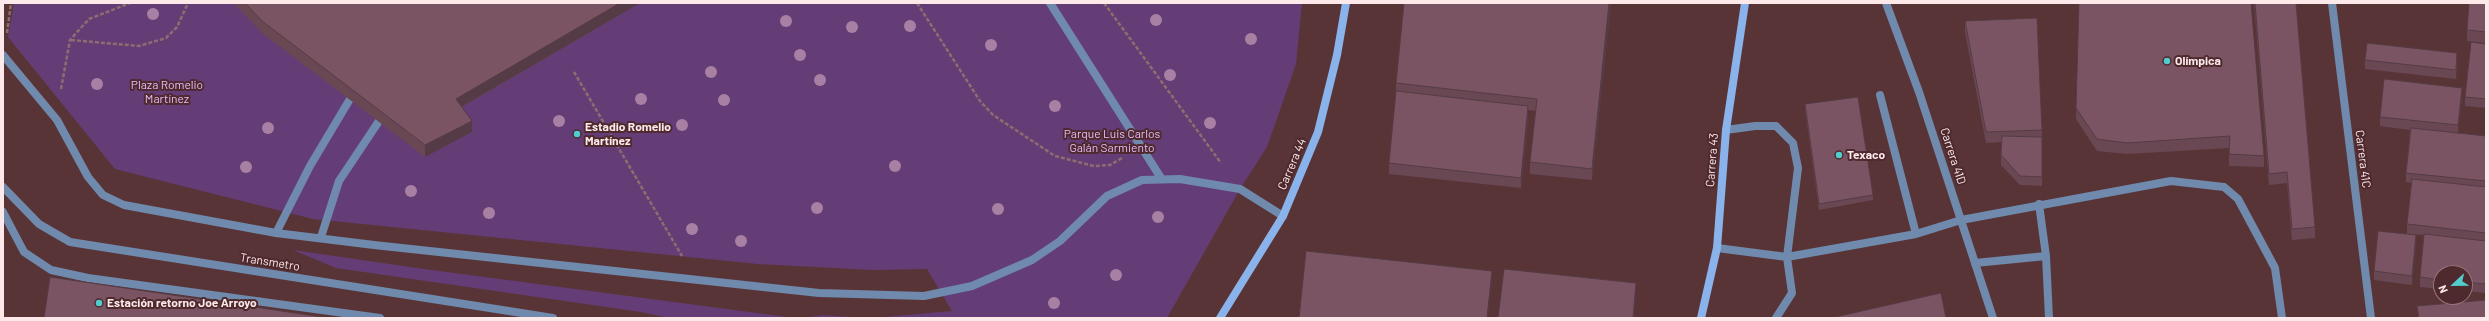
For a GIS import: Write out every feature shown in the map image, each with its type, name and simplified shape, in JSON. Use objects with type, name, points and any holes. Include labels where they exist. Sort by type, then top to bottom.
[{"type":"street","points":[[1050,3],[1161,178]]},
{"type":"street","name":"Carrera 44","points":[[1220,318],[1283,216],[1318,132],[1338,55],[1346,3]]},
{"type":"street","name":"Carrera 43","points":[[1702,317],[1717,248],[1726,130],[1745,3]]},
{"type":"street","name":"Carrera 41D","points":[[1886,3],[1919,92],[1993,318]]},
{"type":"street","name":"Carrera 41C","points":[[2332,3],[2371,318]]},
{"type":"street","points":[[3,56],[57,120],[88,177],[103,194],[124,205],[276,233],[696,280],[851,295],[924,296],[978,284],[1032,260],[1060,241],[1107,196],[1142,180],[1161,178],[1240,189],[1283,216]]},
{"type":"street","points":[[1880,95],[1916,234]]},
{"type":"street","points":[[276,233],[310,166],[350,99]]},
{"type":"street","points":[[321,237],[339,181],[379,121]]},
{"type":"street","points":[[1726,130],[1755,126],[1776,126],[1793,143],[1798,168],[1786,257],[1792,293],[1776,318]]},
{"type":"street","points":[[1717,248],[1786,257],[1916,234],[1961,220],[2039,204],[2171,181],[2224,187],[2238,199],[2275,268],[2282,318]]},
{"type":"street","name":"Transmetro","points":[[3,187],[39,224],[70,242],[553,318]]},
{"type":"street","points":[[2039,204],[2046,256],[2049,318]]},
{"type":"street","points":[[3,212],[24,252],[51,270],[88,278],[380,318]]},
{"type":"street","points":[[1975,263],[2046,256]]},
{"type":"path","points":[[3,56],[12,3]]},
{"type":"path","points":[[57,120],[70,40],[88,19],[130,3]]},
{"type":"path","points":[[70,40],[139,46],[166,38],[177,27],[188,3]]},
{"type":"path","points":[[917,3],[980,101],[992,115],[1055,156],[1094,166],[1110,165],[1141,147]]},
{"type":"path","points":[[1104,3],[1240,189]]},
{"type":"path","points":[[574,72],[696,280]]},
{"type":"green space","points":[[14,3],[1302,3],[1296,64],[1267,147],[1240,189],[1167,318],[872,318],[952,311],[927,269],[873,270],[758,264],[313,219],[115,169],[8,37]]},
{"type":"green space","points":[[293,250],[424,269],[795,318],[669,318],[641,312],[336,268]]},
{"type":"green space","points":[[824,315],[866,318],[802,318]]},
{"type":"building","points":[[245,3],[620,3],[456,99],[472,121],[425,145],[262,21]]},
{"type":"building","points":[[1404,3],[1609,3],[1592,169],[1530,162],[1537,99],[1396,83]]},
{"type":"building","name":"Olímpica","points":[[2079,3],[2251,3],[2264,156],[2229,154],[2230,136],[2127,143],[2097,139],[2076,108]]},
{"type":"building","points":[[2255,3],[2296,3],[2315,227],[2292,229],[2287,172],[2269,174]]},
{"type":"building","points":[[2469,3],[2486,3],[2486,32],[2467,30]]},
{"type":"building","points":[[2037,18],[2042,130],[1986,132],[1965,21]]},
{"type":"building","points":[[2471,42],[2486,44],[2486,99],[2465,97]]},
{"type":"building","points":[[2367,43],[2457,53],[2456,70],[2365,60]]},
{"type":"building","points":[[2384,79],[2462,88],[2458,125],[2380,117]]},
{"type":"building","points":[[1396,91],[1528,106],[1521,178],[1389,163]]},
{"type":"building","name":"Texaco","points":[[1858,97],[1873,195],[1819,204],[1805,104]]},
{"type":"building","points":[[2411,128],[2486,136],[2486,181],[2406,173]]},
{"type":"building","points":[[2002,136],[2042,137],[2042,177],[2020,176],[2001,155]]},
{"type":"building","points":[[2412,179],[2486,187],[2486,233],[2407,224]]},
{"type":"building","points":[[2378,231],[2416,235],[2412,276],[2374,271]]},
{"type":"building","points":[[2424,234],[2486,241],[2486,284],[2473,283],[2473,265],[2433,265],[2433,279],[2420,277]]},
{"type":"building","points":[[1306,251],[1492,271],[1487,318],[1299,318]]},
{"type":"building","points":[[1504,269],[1636,283],[1633,318],[1498,318]]},
{"type":"building","points":[[50,277],[329,318],[44,318]]},
{"type":"building","points":[[1941,293],[1946,318],[1831,318]]},
{"type":"building","points":[[2486,300],[2486,318],[2419,318],[2417,306],[2473,305],[2473,301]]},
{"type":"place","name":"Olímpica","points":[[2167,61]]},
{"type":"place","name":"Estadio Romelio Martínez","points":[[577,134]]},
{"type":"place","name":"Texaco","points":[[1839,155]]},
{"type":"place","name":"Estación retorno Joe Arroyo","points":[[99,303]]},
{"type":"park label","name":"Plaza Romelio Martínez","points":[[167,92]]},
{"type":"park label","name":"Parque Luis Carlos Galán Sarmiento","points":[[1112,141]]}]
